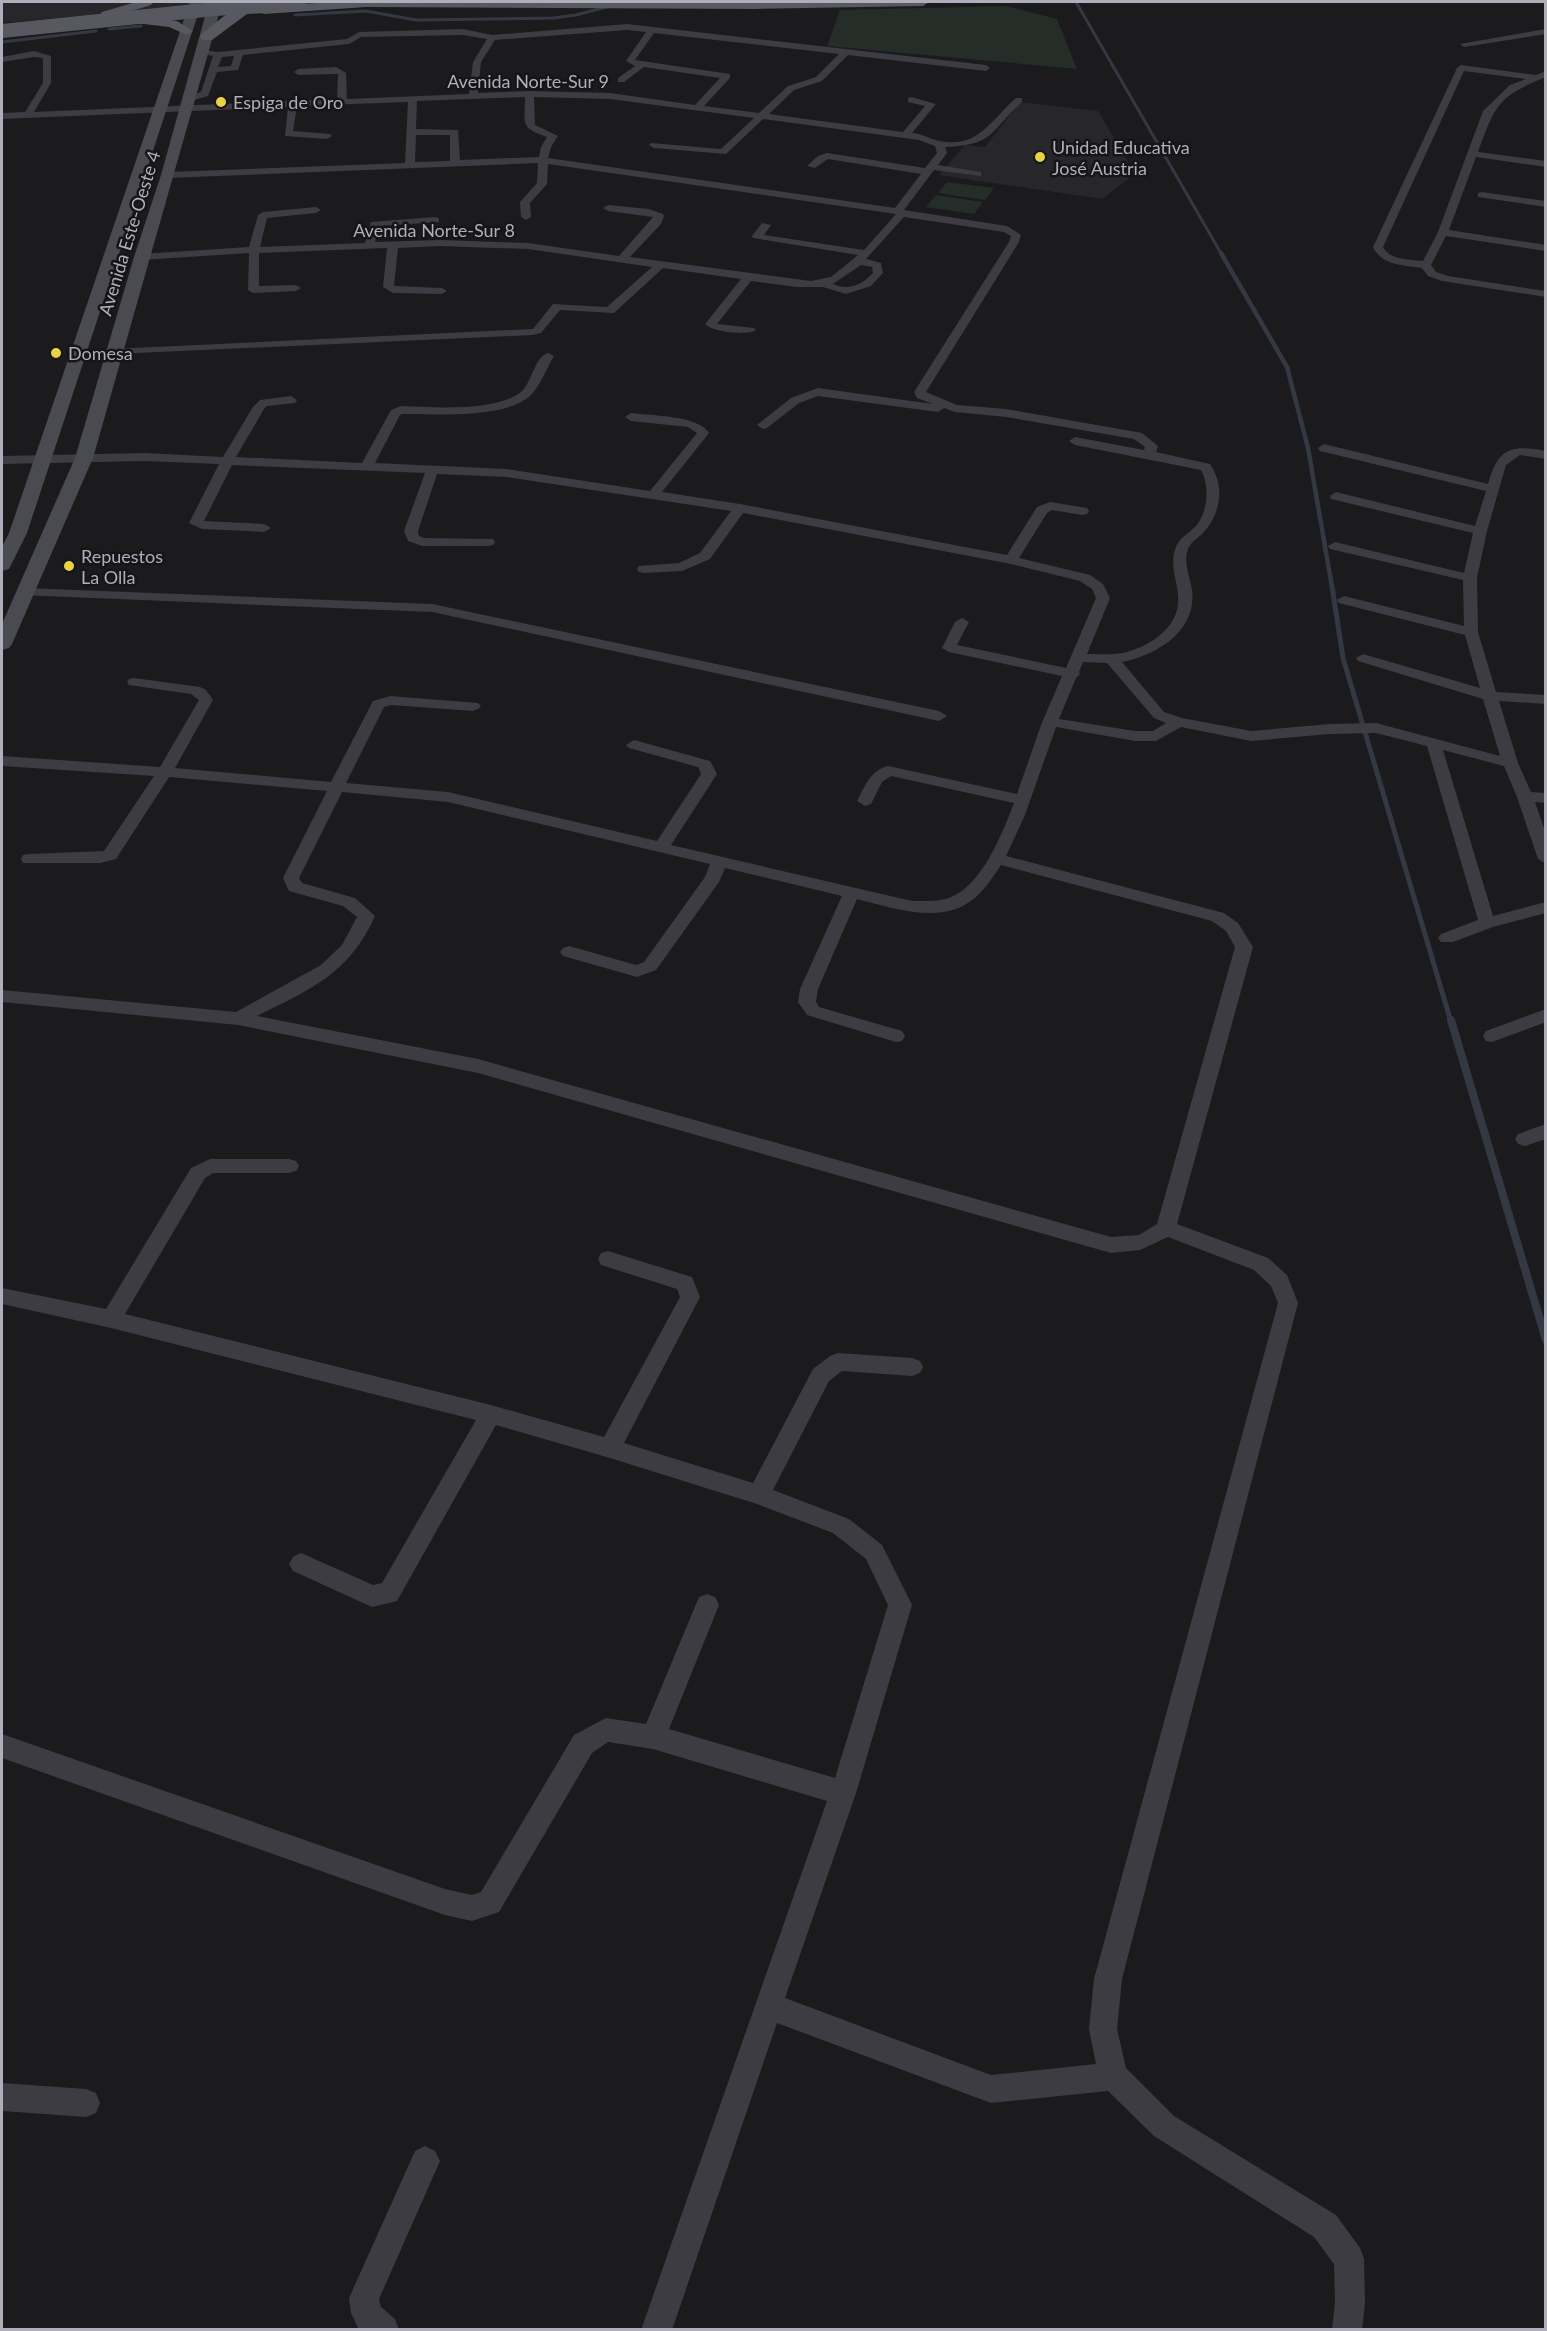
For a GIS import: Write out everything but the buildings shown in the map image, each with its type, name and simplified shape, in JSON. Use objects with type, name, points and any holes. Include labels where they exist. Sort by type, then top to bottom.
[{"type":"main road","points":[[106,15],[147,2]]},
{"type":"main road","points":[[214,6],[229,2]]},
{"type":"main road","points":[[2,30],[186,8],[283,2]]},
{"type":"main road","points":[[2,30],[215,9],[299,4],[754,6],[922,2]]},
{"type":"main road","points":[[2,30],[106,15],[195,7],[214,6],[246,11],[366,3]]},
{"type":"main road","name":"Avenida Este-Oeste 4","points":[[2,644],[84,458],[141,257],[168,175],[214,6]]},
{"type":"main road","points":[[2,30],[140,20],[195,7]]},
{"type":"main road","points":[[2,565],[18,533],[195,7]]},
{"type":"main road","points":[[206,40],[229,19],[246,11]]},
{"type":"main road","points":[[140,20],[165,23],[187,31]]},
{"type":"street","points":[[218,55],[349,41],[358,34],[463,32],[492,38],[627,27],[986,68]]},
{"type":"street","points":[[651,31],[630,61],[727,76],[698,107]]},
{"type":"street","points":[[1464,44],[1545,31]]},
{"type":"street","points":[[473,97],[477,62],[492,38]]},
{"type":"street","points":[[206,40],[218,55]]},
{"type":"street","points":[[654,145],[723,152],[792,88],[819,79],[846,52]]},
{"type":"street","points":[[213,70],[235,68],[239,53]]},
{"type":"street","points":[[2,59],[34,54],[47,56],[47,83],[29,113]]},
{"type":"street","points":[[186,104],[203,96],[218,55]]},
{"type":"street","points":[[621,80],[643,64]]},
{"type":"street","points":[[1541,76],[1461,68],[1378,247],[1379,252],[1387,258],[1426,265],[1432,274],[1446,279],[1545,294]]},
{"type":"street","points":[[298,72],[336,70],[342,73],[342,102]]},
{"type":"street","points":[[1426,265],[1443,232],[1488,111],[1513,87],[1541,76]]},
{"type":"street","points":[[526,217],[525,201],[542,184],[543,160],[546,147],[553,136],[530,126],[529,94]]},
{"type":"street","name":"Avenida Norte-Sur 9","points":[[2,116],[29,113],[160,109],[186,104],[293,104],[529,94],[610,96],[906,134],[939,144]]},
{"type":"street","points":[[410,165],[413,100]]},
{"type":"street","points":[[906,134],[931,104],[911,100]]},
{"type":"street","points":[[766,225],[759,237],[862,257],[877,265],[879,273],[861,288],[840,291],[833,290],[825,283],[841,276],[862,257],[900,212],[942,153],[939,144],[978,140],[984,137],[1006,111],[1019,100]]},
{"type":"street","points":[[293,104],[288,134],[327,136]]},
{"type":"street","points":[[413,132],[453,130],[455,132],[455,164]]},
{"type":"street","points":[[1472,154],[1545,164]]},
{"type":"street","points":[[812,166],[820,158],[827,156],[978,174]]},
{"type":"street","points":[[168,175],[543,160],[1007,229],[1016,235],[1014,242],[920,392],[932,400],[956,408]]},
{"type":"street","points":[[1482,195],[1545,204]]},
{"type":"street","points":[[608,208],[649,212],[658,216],[657,222],[623,258]]},
{"type":"street","points":[[296,288],[253,290],[254,250],[263,215],[316,210]]},
{"type":"street","points":[[369,247],[375,224],[435,220]]},
{"type":"street","points":[[1443,232],[1545,248]]},
{"type":"street","name":"Avenida Norte-Sur 8","points":[[141,257],[440,243],[528,246],[797,284],[825,283]]},
{"type":"street","points":[[393,246],[388,287],[393,290],[442,291]]},
{"type":"street","points":[[115,351],[533,332],[537,331],[557,306],[610,311],[661,264]]},
{"type":"street","points":[[748,277],[711,324],[714,327],[750,330]]},
{"type":"street","points":[[367,466],[395,414],[401,410],[483,408],[507,404],[526,394],[548,356]]},
{"type":"street","points":[[763,425],[795,400],[805,394],[818,392],[935,408],[1006,413],[1130,434],[1150,442],[1152,446],[1149,455]]},
{"type":"street","points":[[264,528],[196,523],[227,460],[259,407],[264,403],[291,400]]},
{"type":"street","points":[[631,417],[691,424],[700,428],[703,433],[653,495]]},
{"type":"street","points":[[1075,441],[1206,467],[1213,477],[1210,513],[1196,534],[1184,542],[1180,552],[1181,577],[1186,594],[1178,624],[1167,638],[1125,657],[1079,658]]},
{"type":"street","points":[[1324,448],[1494,489]]},
{"type":"street","points":[[1545,454],[1517,451],[1506,455],[1500,465],[1479,531],[1470,578],[1471,632],[1510,763],[1525,797],[1545,859]]},
{"type":"street","points":[[2,460],[42,458],[227,460],[507,473],[740,508],[1011,560],[1085,578],[1098,587],[1103,598],[997,859],[969,894],[953,903],[937,907],[912,907],[448,797],[2,760]]},
{"type":"street","points":[[432,471],[411,531],[413,538],[422,542],[488,542]]},
{"type":"street","points":[[1336,496],[1479,531]]},
{"type":"street","points":[[1011,560],[1042,510],[1050,507],[1082,512]]},
{"type":"street","points":[[644,569],[682,567],[705,556],[740,508]]},
{"type":"street","points":[[1335,546],[1470,578]]},
{"type":"street","points":[[26,592],[432,608],[939,716]]},
{"type":"street","points":[[1344,600],[1471,632]]},
{"type":"street","points":[[963,622],[949,648],[1072,674]]},
{"type":"street","points":[[1110,657],[1160,716],[1179,722],[1251,736],[1330,729],[1376,728],[1510,763]]},
{"type":"street","points":[[1363,658],[1490,696],[1545,700]]},
{"type":"street","points":[[29,859],[100,858],[110,855],[165,772],[206,700],[201,693],[195,690],[134,682]]},
{"type":"street","points":[[238,1019],[330,967],[348,950],[366,916],[349,902],[295,887],[291,878],[378,704],[390,700],[473,706]]},
{"type":"street","points":[[1051,722],[1135,736],[1156,736],[1179,722]]},
{"type":"street","points":[[634,745],[704,764],[709,774],[661,847]]},
{"type":"street","points":[[1434,745],[1487,923]]},
{"type":"street","points":[[865,801],[876,779],[888,771],[1021,800]]},
{"type":"street","points":[[1525,797],[1545,798]]},
{"type":"street","points":[[2,996],[238,1019],[478,1066],[1111,1245],[1134,1245],[1151,1240],[1166,1228],[1244,947],[1232,927],[1218,917],[997,859]]},
{"type":"street","points":[[569,952],[637,971],[650,966],[713,878],[720,861]]},
{"type":"street","points":[[852,892],[809,989],[807,1002],[813,1011],[896,1036]]},
{"type":"street","points":[[1447,938],[1487,923],[1545,907]]},
{"type":"street","points":[[1492,1036],[1545,1015]]},
{"type":"street","points":[[1526,1139],[1545,1131]]},
{"type":"street","points":[[111,1319],[198,1173],[210,1166],[289,1166]]},
{"type":"street","points":[[1166,1228],[1261,1264],[1280,1281],[1288,1303],[1108,1979],[1103,2029],[1113,2076],[1164,2126],[1325,2226],[1349,2259],[1350,2303],[1347,2330]]},
{"type":"street","points":[[608,1259],[685,1283],[690,1297],[610,1448]]},
{"type":"street","points":[[3,1301],[111,1319],[491,1414],[610,1448],[759,1496],[841,1526],[874,1552],[900,1605],[843,1793],[656,2330]]},
{"type":"street","points":[[759,1496],[821,1375],[838,1362],[912,1367]]},
{"type":"street","points":[[301,1564],[372,1596],[389,1593],[491,1414]]},
{"type":"street","points":[[653,1737],[707,1605]]},
{"type":"street","points":[[2,1746],[445,1902],[472,1908],[490,1903],[583,1744],[606,1730],[653,1737],[843,1793]]},
{"type":"street","points":[[770,2006],[991,2089],[1113,2076]]},
{"type":"street","points":[[2,2097],[87,2103]]},
{"type":"street","points":[[384,2330],[365,2313],[364,2298],[425,2161]]},
{"type":"shaded area","points":[[2,2],[229,2],[2,23]]},
{"type":"shaded area","points":[[1006,6],[1057,19],[1077,69],[827,46],[840,10]]},
{"type":"shaded area","name":"Unidad Educativa José Austria","points":[[1020,102],[1098,111],[1135,174],[1102,199],[939,175],[965,145],[985,147]]},
{"type":"shaded area","points":[[947,182],[994,188],[985,200],[938,193]]},
{"type":"shaded area","points":[[936,195],[983,202],[974,214],[926,207]]},
{"type":"waterway","points":[[295,15],[366,11],[416,20],[553,18],[576,15],[626,2]]},
{"type":"waterway","points":[[1076,2],[1222,255]]},
{"type":"waterway","points":[[109,29],[141,26]]},
{"type":"waterway","points":[[2,42],[96,31]]},
{"type":"waterway","points":[[1221,253],[1287,367],[1308,448],[1332,587]]},
{"type":"waterway","points":[[1332,586],[1343,658],[1451,1022]]},
{"type":"waterway","points":[[1451,1020],[1546,1340]]},
{"type":"place","name":"Espiga de Oro","points":[[221,102]]},
{"type":"place","name":"Unidad Educativa José Austria","points":[[1040,157]]},
{"type":"place","name":"Domesa","points":[[56,353]]},
{"type":"place","name":"Repuestos La Olla","points":[[69,566]]}]
